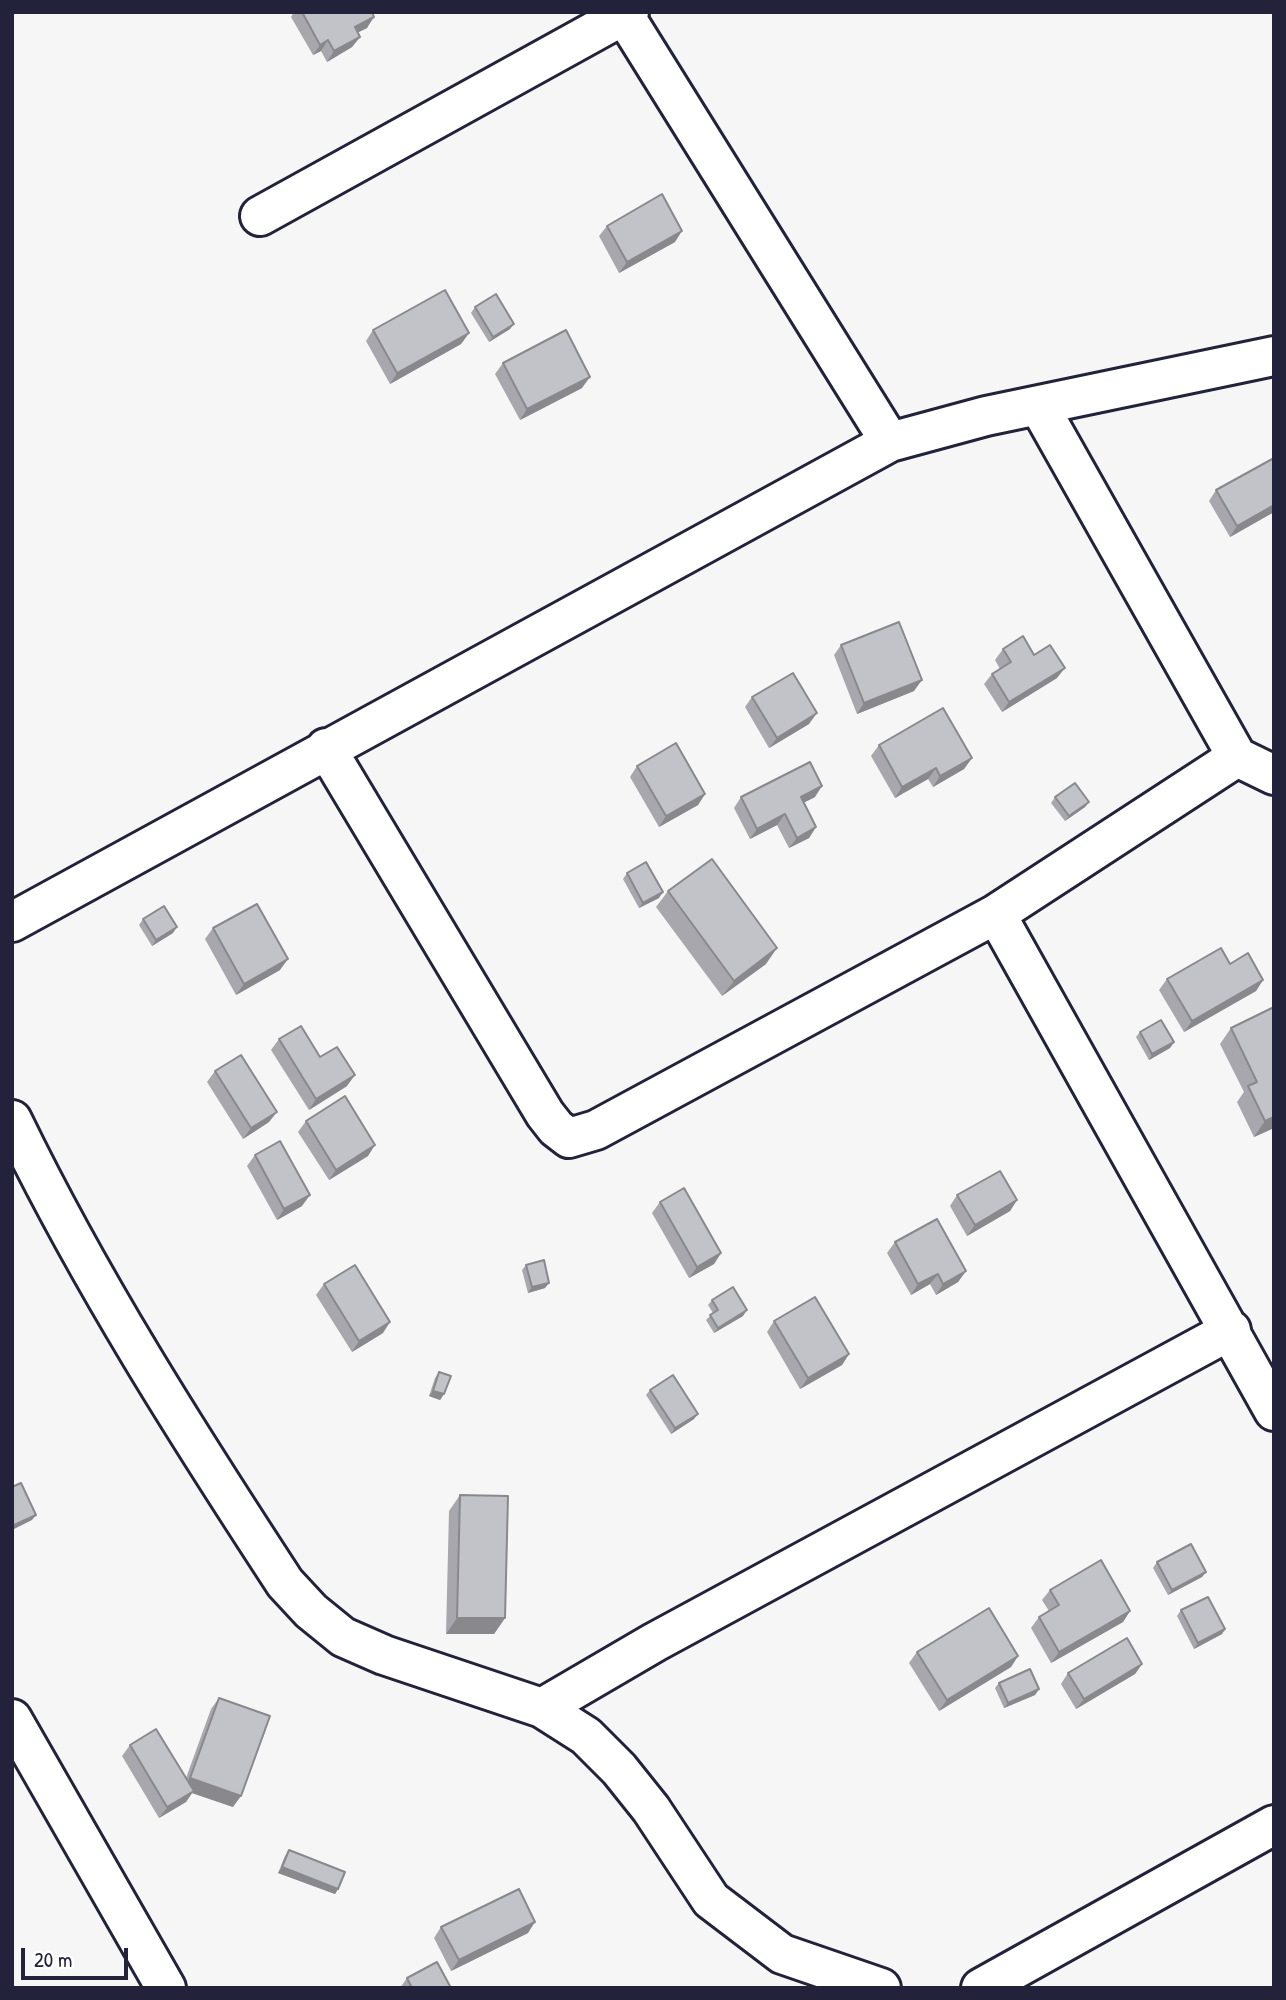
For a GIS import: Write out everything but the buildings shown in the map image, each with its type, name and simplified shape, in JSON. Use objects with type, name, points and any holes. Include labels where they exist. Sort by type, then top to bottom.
[{"type":"street","points":[[260,216],[625,13],[890,442]]},
{"type":"street","points":[[12,922],[890,442],[986,416],[1274,356]]},
{"type":"street","points":[[1038,406],[1237,757],[1274,775]]},
{"type":"street","points":[[327,748],[545,1114],[556,1129],[569,1139],[596,1130],[996,914],[1237,757]]},
{"type":"street","points":[[996,914],[1274,1411]]},
{"type":"street","points":[[12,1120],[111,1304],[157,1382],[285,1583],[311,1611],[343,1637],[384,1655],[542,1708],[586,1736],[619,1769],[651,1809],[711,1900],[782,1954],[881,1988]]},
{"type":"street","points":[[542,1708],[654,1642],[1231,1330]]},
{"type":"street","points":[[12,1719],[166,1988]]},
{"type":"street","points":[[981,1988],[1274,1825]]}]
